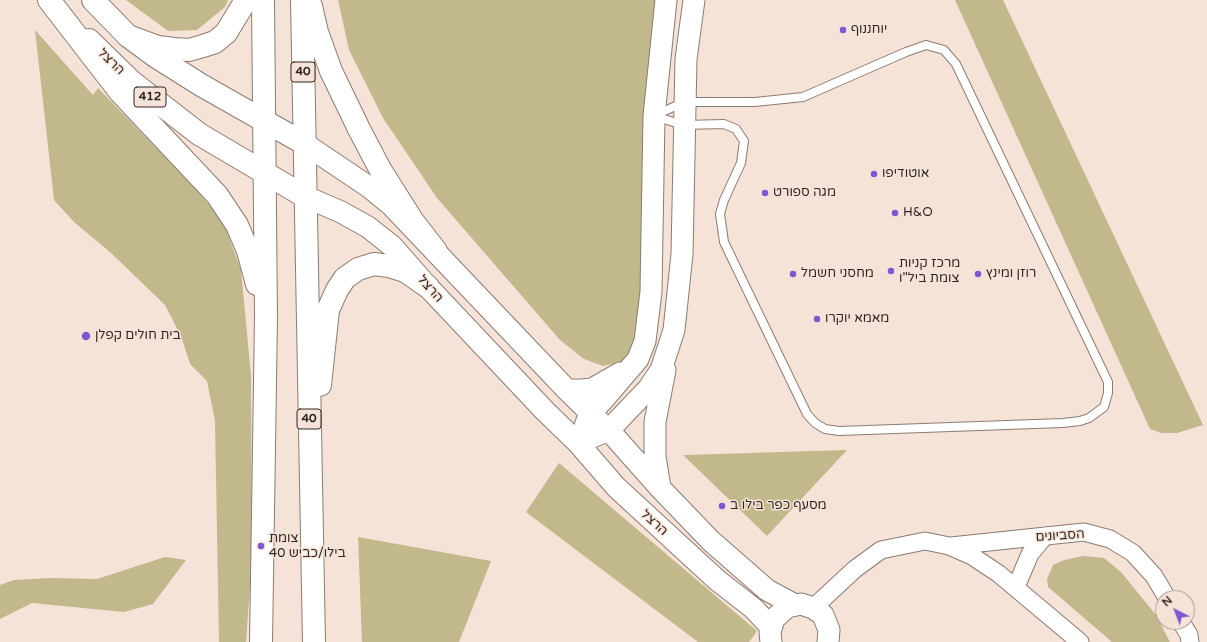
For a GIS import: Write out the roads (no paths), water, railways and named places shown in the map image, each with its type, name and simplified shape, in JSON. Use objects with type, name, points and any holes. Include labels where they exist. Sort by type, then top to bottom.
[{"type":"main road","points":[[48,0],[120,92],[197,172],[228,210],[237,225],[248,251],[266,317]]},
{"type":"main road","name":"הרצל","points":[[54,0],[99,51],[150,97],[199,134],[304,196]]},
{"type":"main road","points":[[92,0],[128,36],[180,72],[305,144]]},
{"type":"main road","points":[[128,36],[158,47],[190,50],[215,42],[226,33],[246,0]]},
{"type":"main road","points":[[261,642],[266,317],[263,0]]},
{"type":"main road","name":"40","points":[[302,0],[305,144],[304,196],[314,642]]},
{"type":"main road","points":[[310,0],[317,32],[331,71],[358,129],[381,171],[412,220],[436,251]]},
{"type":"main road","points":[[310,464],[328,310],[337,290],[346,278],[358,269],[374,264],[389,266],[404,271],[428,287]]},
{"type":"street","points":[[578,443],[590,413],[604,400],[638,359],[645,341],[650,292],[654,116],[666,0]]},
{"type":"street","points":[[660,488],[655,457],[655,422],[668,352],[674,330],[682,254],[683,125],[686,59],[694,0]]},
{"type":"street","points":[[305,144],[369,187],[392,206],[567,390],[609,430],[660,488],[712,541],[767,590],[823,615],[831,638]]},
{"type":"street","name":"הרצל","points":[[304,196],[341,212],[368,227],[392,246],[428,287],[545,411],[578,443],[616,487],[717,580],[753,608],[770,637]]},
{"type":"street","points":[[578,443],[609,430],[648,388],[660,370],[668,352]]},
{"type":"street","points":[[567,390],[592,389],[616,375],[638,359]]},
{"type":"street","name":"הסביונים","points":[[949,546],[1084,532],[1110,539],[1133,553],[1154,576],[1162,590]]},
{"type":"street","points":[[1016,587],[1030,554],[1045,536]]},
{"type":"street","name":"הסביונים","points":[[804,606],[881,550],[925,541],[949,546],[972,556],[1016,587],[1080,642]]},
{"type":"street","points":[[770,637],[780,612],[804,606]]},
{"type":"street","points":[[1186,630],[1189,635],[1190,642]]},
{"type":"lane","points":[[926,45],[937,46],[944,50],[956,64],[1108,382],[1108,393],[1104,407],[1084,420],[1063,424],[839,431],[825,429],[815,423],[807,414],[724,242],[720,214],[724,200],[741,163],[744,141],[736,130],[724,124],[683,125],[654,116],[684,102],[755,102],[803,97],[926,45]]},
{"type":"place","name":"יוחננוף","points":[[843,30]]},
{"type":"place","name":"אוטודיפו","points":[[874,174]]},
{"type":"place","name":"מגה ספורט","points":[[765,193]]},
{"type":"place","name":"H&O","points":[[895,213]]},
{"type":"place","name":"מרכז קניות צומת ביל\"ו","points":[[891,271]]},
{"type":"place","name":"מחסני חשמל","points":[[793,274]]},
{"type":"place","name":"רוזן ומינץ","points":[[978,274]]},
{"type":"place","name":"מאמא יוקרו","points":[[817,319]]},
{"type":"place","name":"בית חולים קפלן","points":[[86,336]]},
{"type":"place","name":"מסעף כפר בילו ב","points":[[722,506]]},
{"type":"place","name":"צומת בילו/כביש 40","points":[[261,546]]}]
